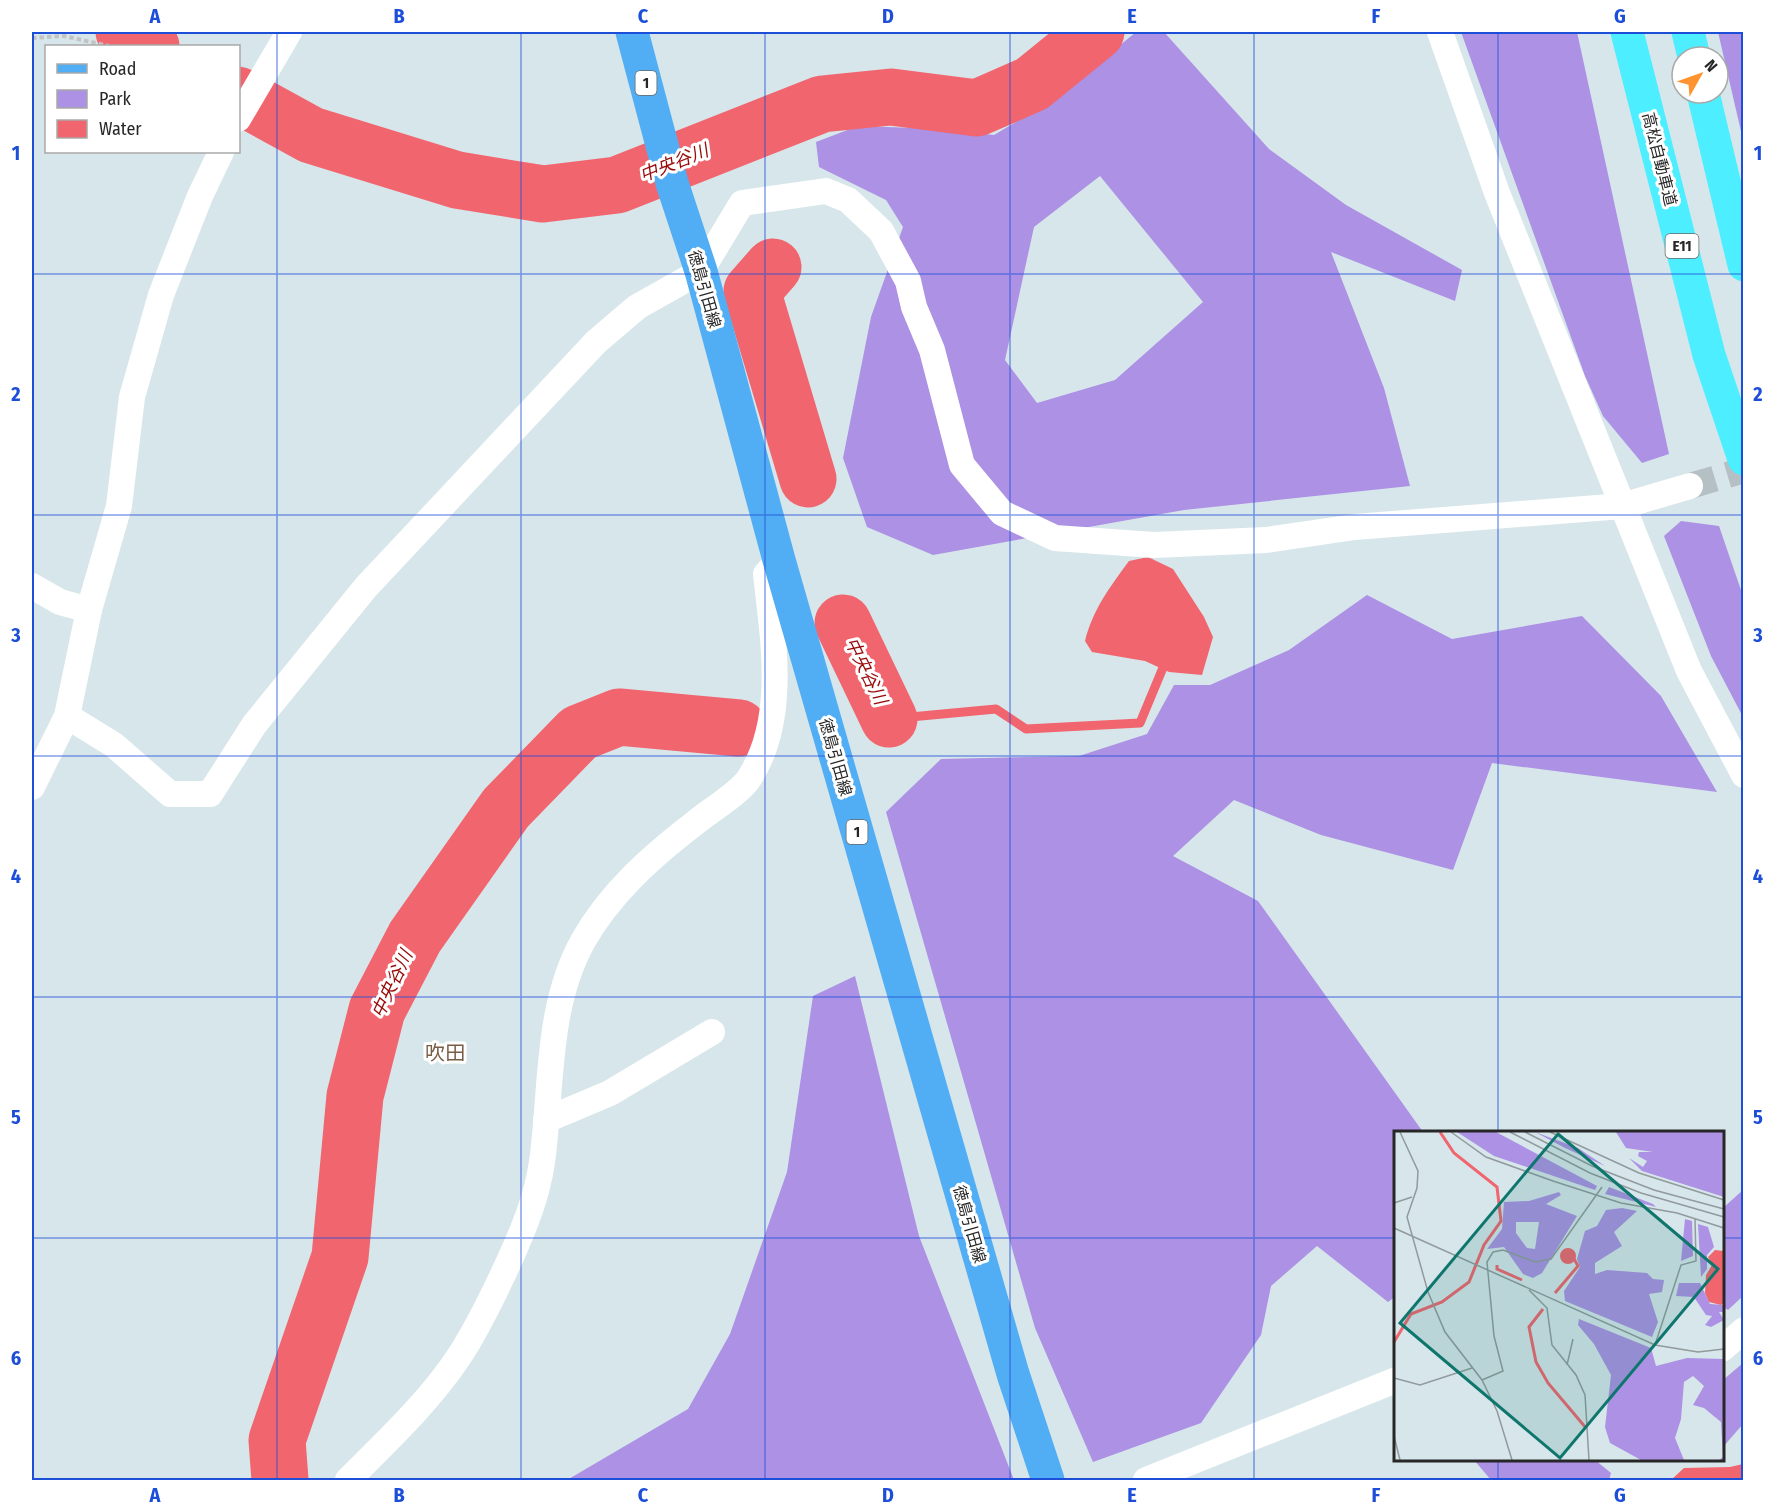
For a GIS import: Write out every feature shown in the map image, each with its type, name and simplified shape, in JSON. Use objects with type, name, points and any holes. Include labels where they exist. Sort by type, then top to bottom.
[{"type":"highway","name":"高松自動車道","points":[[1627,32],[1709,355],[1743,459]]},
{"type":"highway","points":[[1706,105],[1743,265]]},
{"type":"main road","name":"徳島引田線","points":[[632,32],[672,183],[701,272],[779,560],[1013,1374],[1048,1480]]},
{"type":"street","points":[[240,116],[289,32]]},
{"type":"street","points":[[1440,32],[1497,193],[1689,671],[1743,775]]},
{"type":"street","points":[[32,788],[67,716],[89,610],[119,506],[132,397],[160,295],[200,196],[221,153]]},
{"type":"street","points":[[67,716],[114,745],[170,794],[210,794],[254,725],[366,586],[596,342],[637,307],[701,272],[742,203],[826,191],[848,200],[881,231],[909,281],[914,307],[932,350],[962,465],[1002,513],[1055,538],[1154,545],[1266,540],[1355,527],[1622,506],[1690,486]]},
{"type":"street","points":[[348,1480],[398,1431],[459,1356],[493,1297],[530,1213],[542,1164],[552,1047],[561,1001],[583,942],[612,899],[655,854],[747,782],[765,746],[774,686],[766,574],[779,560]]},
{"type":"street","points":[[32,586],[60,602],[89,610]]},
{"type":"street","points":[[546,1120],[610,1093],[712,1032]]},
{"type":"street","points":[[1724,1347],[1743,1330]]},
{"type":"street","points":[[1146,1480],[1394,1380]]},
{"type":"path","points":[[32,39],[64,36],[104,45]]},
{"type":"green space","points":[[1136,32],[1164,32],[1269,149],[1346,205],[1462,270],[1455,301],[1331,252],[1384,388],[1410,486],[1184,510],[933,555],[867,527],[843,458],[871,317],[903,227],[886,200],[819,167],[816,142],[858,126],[943,129],[994,135],[1055,99]],"holes":[[[1100,176],[1203,302],[1115,380],[1037,403],[1005,360],[1034,227]]]},
{"type":"green space","points":[[1461,32],[1577,32],[1669,454],[1642,463],[1603,416],[1585,376]]},
{"type":"green space","points":[[1718,32],[1743,32],[1743,140],[1730,84],[1730,45],[1721,45]]},
{"type":"green space","points":[[1681,521],[1719,526],[1743,596],[1743,717],[1711,656],[1664,536]]},
{"type":"green space","points":[[1367,595],[1452,639],[1582,616],[1661,696],[1717,792],[1492,763],[1453,870],[1321,835],[1234,800],[1173,856],[1258,901],[1422,1131],[1394,1131],[1394,1298],[1388,1302],[1317,1246],[1271,1286],[1261,1335],[1201,1423],[1093,1462],[1035,1328],[886,812],[941,759],[1079,756],[1147,734],[1174,685],[1210,685],[1289,650]]},
{"type":"green space","points":[[855,976],[919,1236],[1014,1480],[567,1480],[688,1409],[730,1334],[787,1172],[813,996]]},
{"type":"green space","points":[[1743,1190],[1743,1296],[1728,1310],[1724,1308],[1724,1207]]},
{"type":"green space","points":[[1743,1363],[1743,1424],[1724,1446],[1724,1379]]},
{"type":"green space","points":[[1475,1461],[1596,1461],[1611,1473],[1609,1480],[1491,1480]]},
{"type":"water","points":[[1148,557],[1173,569],[1204,617],[1213,637],[1202,675],[1169,672],[1145,661],[1092,652],[1085,641],[1097,608],[1129,561]]},
{"type":"water","points":[[1743,1464],[1743,1480],[1671,1480],[1684,1468],[1730,1467]]},
{"type":"waterway","name":"中央谷川","points":[[124,32],[149,45]]},
{"type":"waterway","name":"中央谷川","points":[[240,96],[311,135],[457,180],[543,194],[617,185],[822,104],[891,97],[977,108],[1032,84],[1096,32]]},
{"type":"waterway","name":"中央谷川","points":[[773,267],[752,291],[808,479]]},
{"type":"waterway","name":"中央谷川","points":[[843,623],[889,719]]},
{"type":"waterway","points":[[889,719],[996,709],[1026,729],[1140,723],[1167,658]]},
{"type":"waterway","name":"中央谷川","points":[[280,1480],[277,1440],[340,1257],[355,1096],[377,1010],[415,937],[506,808],[579,733],[619,717],[739,728]]},
{"type":"tunnel","points":[[1690,486],[1744,470]]},
{"type":"district","name":"吹田","points":[[445,1053]]}]
